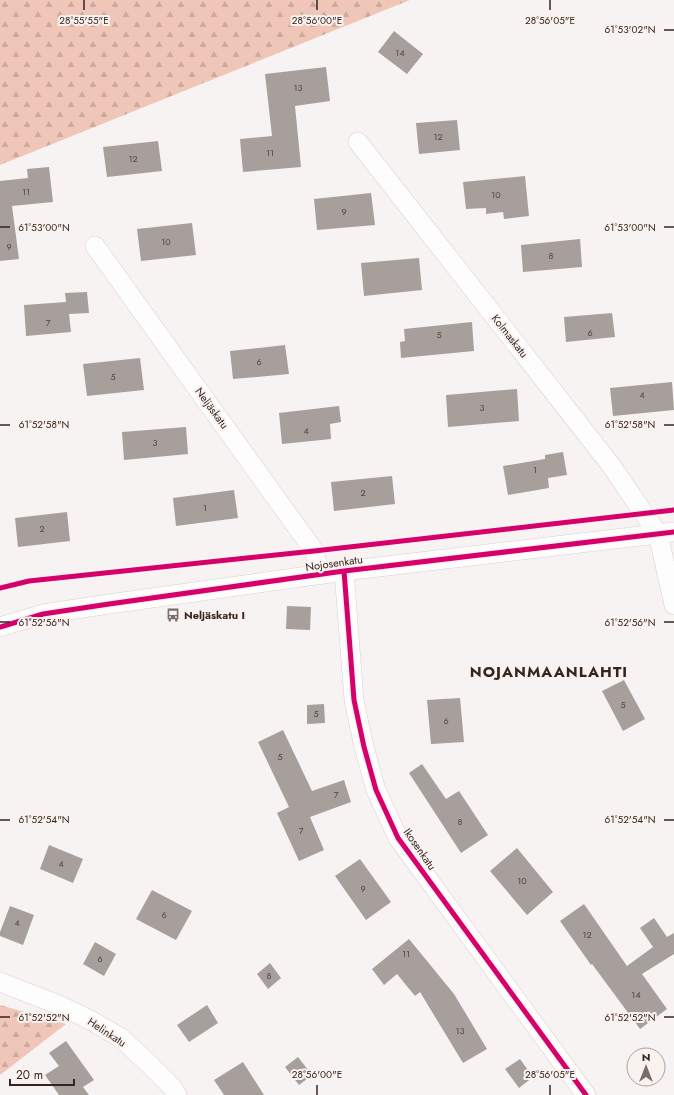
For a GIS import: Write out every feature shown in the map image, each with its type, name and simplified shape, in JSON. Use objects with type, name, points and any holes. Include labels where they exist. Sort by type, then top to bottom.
[{"type":"street","name":"Kolmaskatu","points":[[358,142],[610,464],[666,533]]},
{"type":"street","name":"Neljäskatu","points":[[95,246],[314,551],[320,575]]},
{"type":"street","name":"Nojosenkatu","points":[[0,627],[43,614],[109,604],[344,571],[666,533]]},
{"type":"street","points":[[666,533],[674,605]]},
{"type":"street","name":"Ikosenkatu","points":[[344,571],[354,700],[364,747],[376,790],[398,838],[586,1095]]},
{"type":"street","name":"Helinkatu","points":[[0,982],[59,1005],[90,1020],[121,1038],[172,1087],[177,1095]]},
{"type":"green space","points":[[0,0],[410,0],[0,165]]},
{"type":"green space","points":[[0,1005],[66,1024],[0,1075]]},
{"type":"building","points":[[394,31],[423,54],[407,74],[378,52]]},
{"type":"building","points":[[326,67],[330,101],[295,106],[301,167],[243,172],[240,139],[272,136],[265,74]]},
{"type":"building","points":[[457,120],[460,150],[419,154],[416,123]]},
{"type":"building","points":[[158,141],[162,171],[107,177],[103,147]]},
{"type":"building","points":[[49,167],[53,202],[12,206],[19,259],[0,261],[0,181],[28,178],[27,169]]},
{"type":"building","points":[[525,176],[529,216],[504,219],[503,212],[486,214],[486,208],[466,209],[463,182]]},
{"type":"building","points":[[371,193],[375,225],[317,230],[314,199]]},
{"type":"building","points":[[192,223],[196,255],[141,261],[137,229]]},
{"type":"building","points":[[580,239],[582,267],[523,272],[521,245]]},
{"type":"building","points":[[419,258],[422,290],[364,296],[361,263]]},
{"type":"building","points":[[87,292],[89,313],[69,314],[71,332],[26,336],[24,305],[66,302],[65,293]]},
{"type":"building","points":[[612,313],[615,337],[566,342],[564,317]]},
{"type":"building","points":[[472,322],[474,351],[401,358],[400,342],[405,341],[404,329]]},
{"type":"building","points":[[285,345],[289,374],[233,379],[230,351]]},
{"type":"building","points":[[140,358],[144,390],[87,396],[83,364]]},
{"type":"building","points":[[672,382],[674,410],[613,416],[610,388]]},
{"type":"building","points":[[517,389],[519,421],[448,427],[446,395]]},
{"type":"building","points":[[339,406],[341,422],[330,424],[331,439],[282,444],[279,413]]},
{"type":"building","points":[[186,427],[188,454],[124,460],[122,432]]},
{"type":"building","points":[[563,452],[567,475],[548,478],[549,488],[508,495],[503,466],[545,459],[545,455]]},
{"type":"building","points":[[392,476],[395,504],[334,511],[331,482]]},
{"type":"building","points":[[234,490],[238,518],[176,526],[173,498]]},
{"type":"building","points":[[67,512],[70,541],[18,547],[15,518]]},
{"type":"building","points":[[287,606],[311,607],[310,630],[286,629]]},
{"type":"building","points":[[624,680],[645,719],[623,731],[602,691]]},
{"type":"building","points":[[460,698],[464,742],[431,744],[427,700]]},
{"type":"building","points":[[324,704],[325,723],[307,724],[307,705]]},
{"type":"building","points":[[283,730],[312,791],[344,780],[351,802],[310,817],[324,850],[299,861],[277,813],[289,807],[258,742]]},
{"type":"building","points":[[422,764],[446,799],[459,791],[488,835],[461,853],[409,773]]},
{"type":"building","points":[[49,845],[83,859],[73,883],[40,869]]},
{"type":"building","points":[[517,848],[553,892],[527,915],[490,871]]},
{"type":"building","points":[[360,859],[391,902],[366,920],[335,876]]},
{"type":"building","points":[[152,890],[192,911],[176,940],[136,919]]},
{"type":"building","points":[[584,904],[627,966],[653,947],[640,928],[654,918],[667,937],[674,933],[674,954],[642,974],[667,1009],[640,1029],[592,964],[591,965],[560,921]]},
{"type":"building","points":[[10,906],[34,915],[23,945],[0,936],[0,932]]},
{"type":"building","points":[[409,939],[454,994],[487,1049],[463,1063],[420,992],[415,996],[397,974],[384,985],[372,969]]},
{"type":"building","points":[[95,942],[116,954],[104,976],[83,964]]},
{"type":"building","points":[[270,963],[281,978],[268,989],[257,974]]},
{"type":"building","points":[[207,1005],[218,1023],[189,1042],[177,1025]]},
{"type":"building","points":[[66,1041],[94,1080],[83,1087],[89,1095],[59,1095],[45,1075],[59,1066],[49,1053]]},
{"type":"building","points":[[298,1057],[312,1075],[299,1085],[285,1067]]},
{"type":"building","points":[[520,1059],[533,1077],[519,1088],[505,1069]]},
{"type":"building","points":[[243,1062],[264,1095],[224,1095],[214,1080]]},
{"type":"cycle path","points":[[0,588],[29,581],[314,551],[674,510]]},
{"type":"cycle path","points":[[0,627],[43,614],[109,604],[344,571],[674,532]]},
{"type":"cycle path","points":[[344,571],[354,700],[364,747],[376,790],[398,838],[586,1095]]},
{"type":"place","name":"Neljäskatu I","points":[[173,615]]},
{"type":"district","name":"NOJANMAANLAHTI","points":[[549,672]]}]
